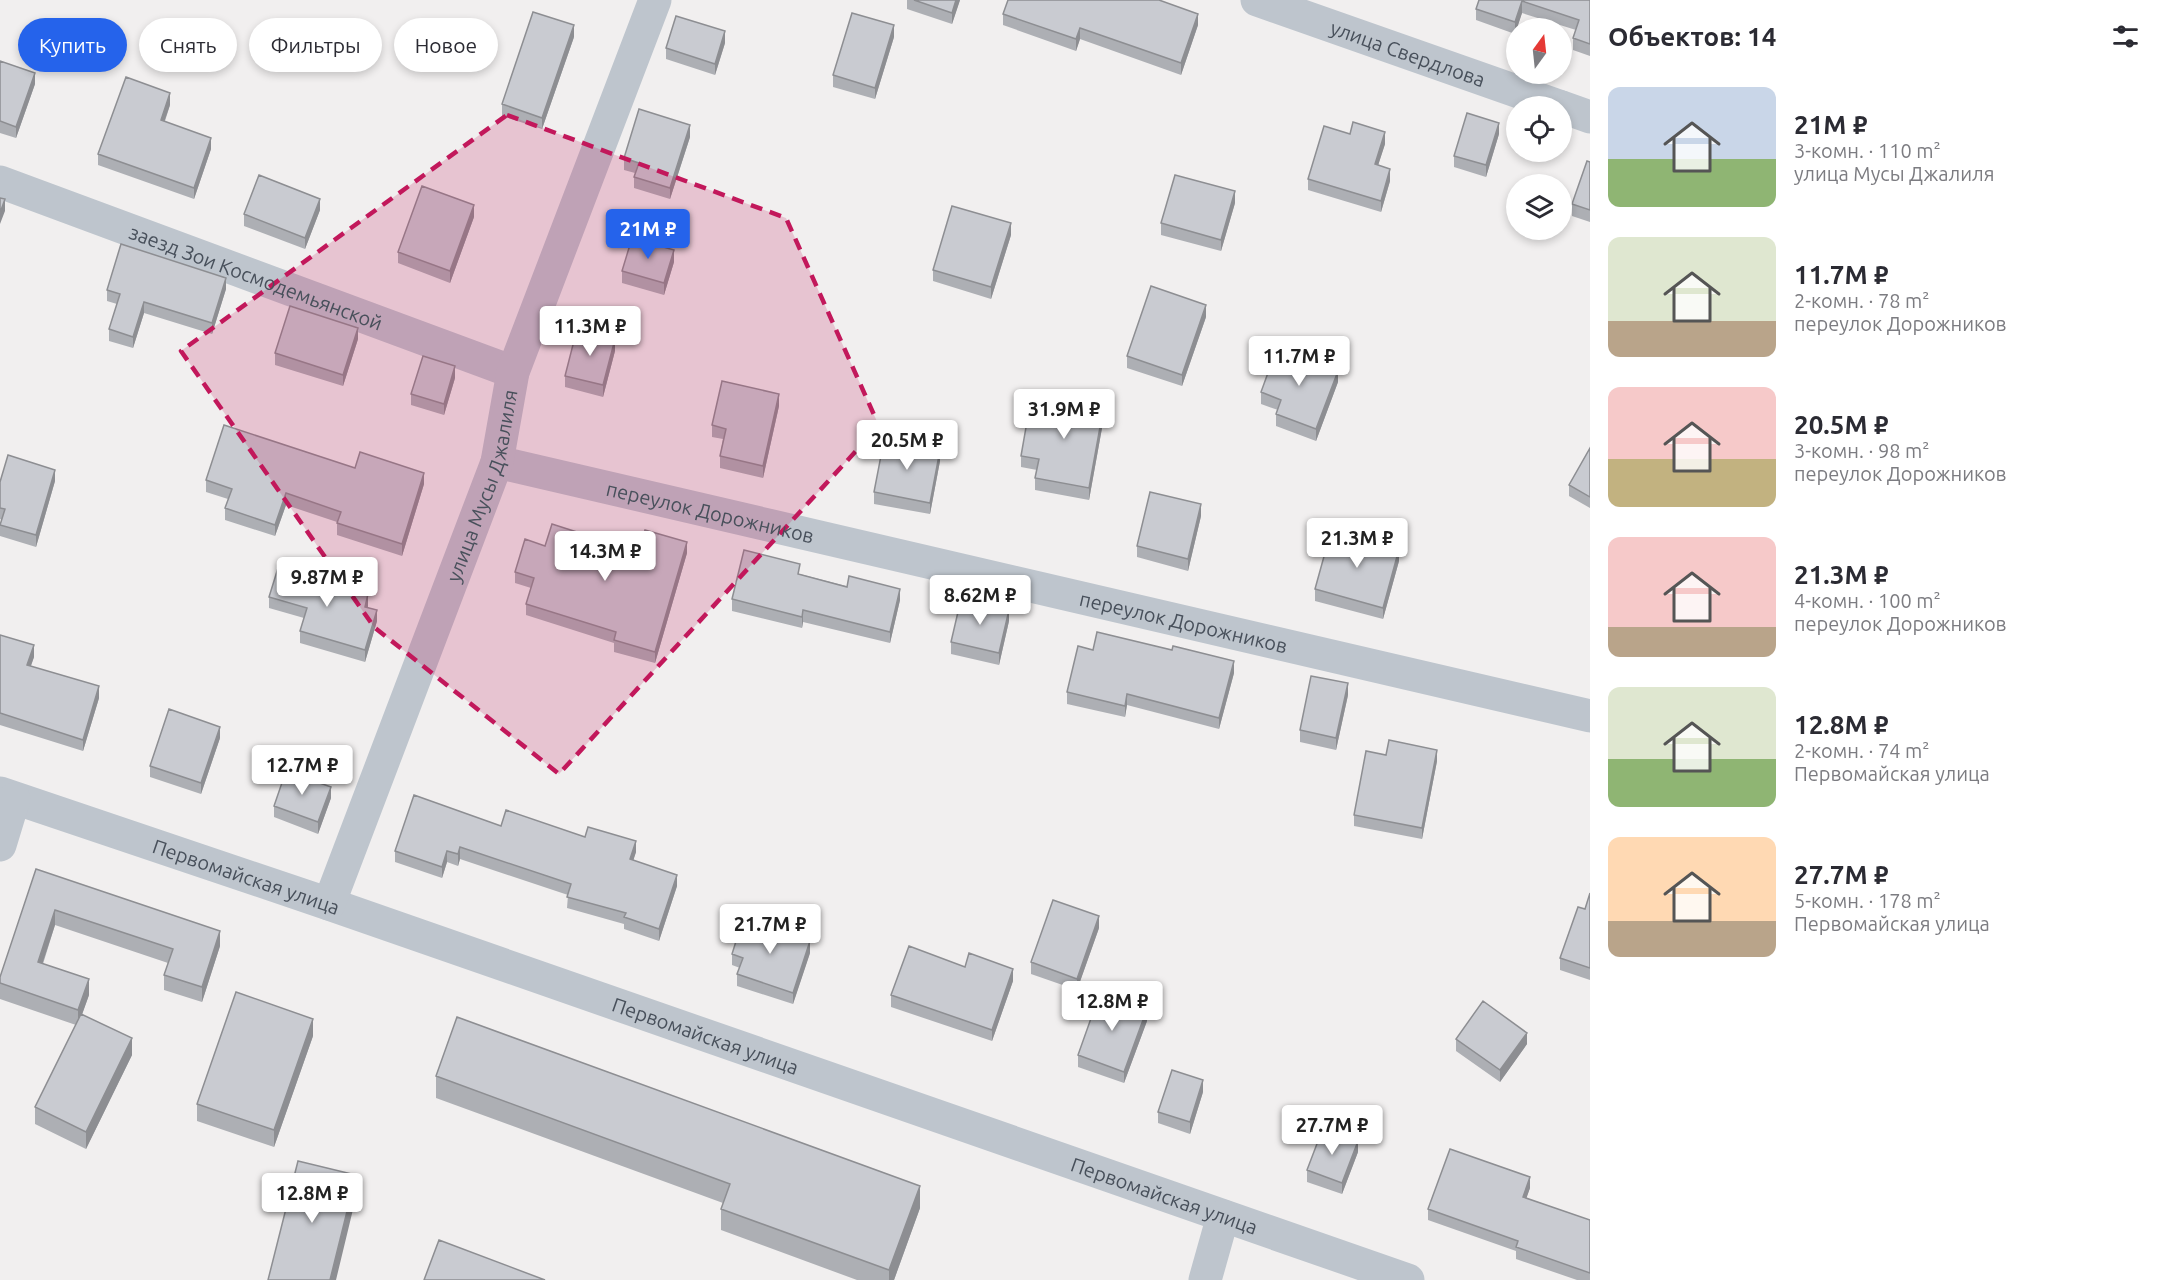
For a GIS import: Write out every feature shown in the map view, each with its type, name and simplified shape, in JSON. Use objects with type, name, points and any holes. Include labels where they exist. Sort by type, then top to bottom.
[{"type":"street","name":"улица Мусы Джалиля","points":[[329,904],[497,462],[513,372],[655,0]]},
{"type":"street","name":"улица Свердлова","points":[[1257,0],[1529,96]]},
{"type":"street","name":"улица Свердлова","points":[[1572,111],[1590,117]]},
{"type":"street","name":"заезд Зои Космодемьянской","points":[[0,182],[513,372]]},
{"type":"street","name":"переулок Дорожников","points":[[497,462],[1590,716]]},
{"type":"street","name":"Первомайская улица","points":[[7,796],[329,904],[1408,1280]]},
{"type":"street","points":[[0,845],[7,796]]},
{"type":"street","points":[[1205,1280],[1223,1216]]},
{"type":"highlighted area","points":[[507,115],[786,218],[879,426],[559,774],[374,627],[181,351]]},
{"type":"building","points":[[914,0],[956,0],[952,13]]},
{"type":"building","points":[[1008,0],[1159,0],[1198,14],[1181,63],[1080,28],[1076,39],[1003,14]]},
{"type":"building","points":[[1479,0],[1590,0],[1590,44],[1573,38],[1579,20],[1522,1],[1516,18],[1506,19],[1476,9]]},
{"type":"building","points":[[533,12],[574,25],[542,118],[502,104]]},
{"type":"building","points":[[852,13],[894,25],[875,88],[833,75]]},
{"type":"building","points":[[676,16],[725,31],[715,64],[666,48]]},
{"type":"building","points":[[0,61],[18,67],[18,72],[35,73],[16,127],[0,121]]},
{"type":"building","points":[[126,77],[170,93],[161,120],[211,138],[194,188],[98,154]]},
{"type":"building","points":[[639,109],[690,125],[670,188],[634,177],[639,163],[624,158]]},
{"type":"building","points":[[1467,113],[1499,123],[1486,165],[1454,156]]},
{"type":"building","points":[[1353,122],[1385,132],[1375,164],[1390,169],[1381,201],[1308,179],[1324,126],[1350,134]]},
{"type":"building","points":[[1587,161],[1590,162],[1590,210],[1572,204]]},
{"type":"building","points":[[259,175],[320,199],[305,238],[244,214]]},
{"type":"building","points":[[1175,175],[1235,191],[1221,240],[1161,223]]},
{"type":"building","points":[[422,186],[474,205],[450,271],[398,252]]},
{"type":"building","points":[[0,198],[5,199],[0,213]]},
{"type":"building","points":[[952,206],[1011,223],[991,287],[933,270]]},
{"type":"building","points":[[632,238],[674,250],[664,283],[622,271]]},
{"type":"building","points":[[121,244],[226,278],[212,323],[144,302],[133,337],[109,329],[120,294],[107,290]]},
{"type":"building","points":[[1151,286],[1206,305],[1182,375],[1127,356]]},
{"type":"building","points":[[290,306],[358,328],[343,375],[275,353]]},
{"type":"building","points":[[577,329],[615,339],[603,385],[565,376]]},
{"type":"building","points":[[1277,348],[1338,371],[1316,429],[1276,414],[1281,400],[1261,392]]},
{"type":"building","points":[[423,356],[455,366],[444,404],[411,394]]},
{"type":"building","points":[[722,381],[779,394],[763,466],[720,456],[726,429],[712,425]]},
{"type":"building","points":[[1051,395],[1104,405],[1089,488],[1035,478],[1039,459],[1021,456],[1029,410],[1047,413]]},
{"type":"building","points":[[224,425],[355,468],[360,452],[424,473],[402,544],[337,523],[341,512],[286,493],[275,525],[225,508],[232,489],[206,480]]},
{"type":"building","points":[[884,440],[940,450],[930,503],[874,492]]},
{"type":"building","points":[[1590,448],[1590,497],[1569,485]]},
{"type":"building","points":[[8,455],[55,470],[36,535],[0,525],[5,509],[0,508],[0,482]]},
{"type":"building","points":[[1150,492],[1201,504],[1188,559],[1137,546]]},
{"type":"building","points":[[552,524],[639,552],[645,530],[687,542],[655,652],[614,640],[616,632],[526,604],[534,578],[515,572],[525,539],[545,546]]},
{"type":"building","points":[[1331,531],[1399,549],[1383,608],[1315,589]]},
{"type":"building","points":[[744,550],[800,564],[798,574],[847,587],[849,576],[900,589],[890,632],[803,610],[802,617],[732,599]]},
{"type":"building","points":[[278,568],[368,594],[365,607],[377,610],[365,650],[300,631],[307,608],[269,597]]},
{"type":"building","points":[[961,599],[1009,610],[999,653],[951,642]]},
{"type":"building","points":[[1097,632],[1172,650],[1173,646],[1234,661],[1219,718],[1127,694],[1125,706],[1067,692],[1078,646],[1093,650]]},
{"type":"building","points":[[0,635],[34,645],[27,665],[99,686],[83,740],[0,713]]},
{"type":"building","points":[[1311,676],[1348,683],[1336,738],[1300,730]]},
{"type":"building","points":[[169,709],[220,727],[201,783],[150,766]]},
{"type":"building","points":[[1389,740],[1437,750],[1422,828],[1354,815],[1366,751],[1386,755]]},
{"type":"building","points":[[286,771],[331,787],[318,822],[274,806]]},
{"type":"building","points":[[414,795],[501,826],[506,810],[585,837],[588,827],[636,841],[630,859],[677,875],[659,929],[624,917],[626,913],[567,897],[571,884],[460,847],[458,854],[447,851],[442,867],[395,851]]},
{"type":"building","points":[[36,869],[220,931],[202,987],[164,975],[173,949],[55,910],[38,962],[89,979],[78,1010],[0,983],[0,977]]},
{"type":"building","points":[[1590,893],[1590,968],[1560,958],[1578,907],[1585,909]]},
{"type":"building","points":[[1053,900],[1099,916],[1077,979],[1031,962]]},
{"type":"building","points":[[743,919],[810,941],[793,993],[737,974],[743,958],[732,954]]},
{"type":"building","points":[[909,946],[965,967],[969,953],[1013,969],[992,1030],[891,995]]},
{"type":"building","points":[[236,992],[313,1019],[274,1130],[197,1104]]},
{"type":"building","points":[[1100,993],[1147,1009],[1124,1072],[1078,1055]]},
{"type":"building","points":[[1483,1001],[1527,1033],[1500,1070],[1456,1039]]},
{"type":"building","points":[[81,1014],[132,1038],[86,1132],[35,1107]]},
{"type":"building","points":[[457,1017],[920,1186],[889,1270],[721,1209],[730,1184],[436,1076]]},
{"type":"building","points":[[1172,1070],[1203,1080],[1190,1122],[1158,1112]]},
{"type":"building","points":[[1323,1128],[1358,1141],[1342,1183],[1307,1170]]},
{"type":"building","points":[[1450,1149],[1530,1177],[1523,1197],[1590,1220],[1590,1273],[1516,1247],[1518,1241],[1428,1209]]},
{"type":"building","points":[[298,1161],[356,1175],[330,1280],[268,1280]]},
{"type":"building","points":[[439,1240],[545,1280],[424,1280]]}]
